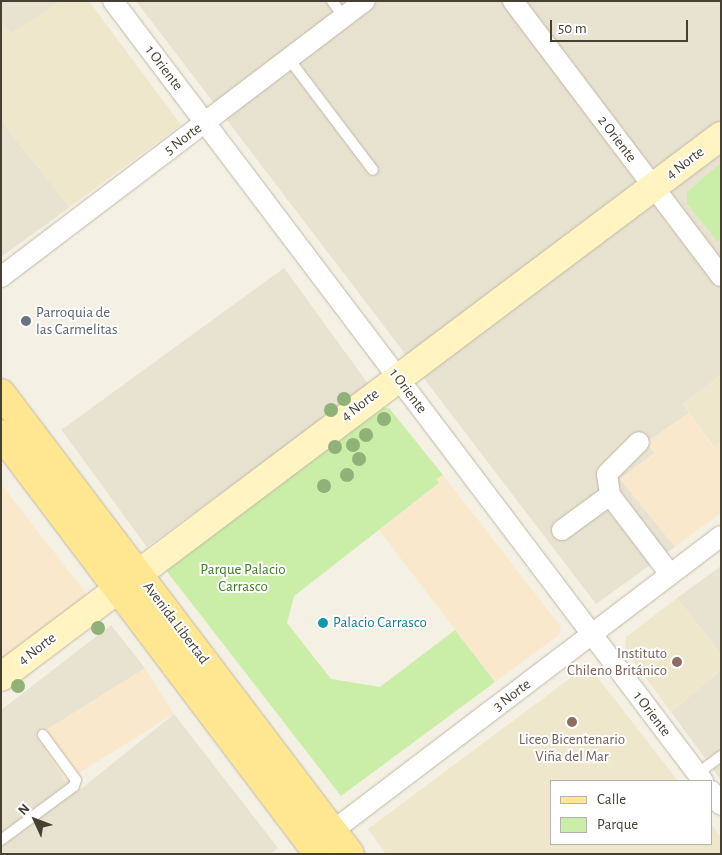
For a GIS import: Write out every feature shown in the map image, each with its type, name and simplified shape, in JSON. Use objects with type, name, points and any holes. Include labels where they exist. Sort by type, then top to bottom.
[{"type":"main road","name":"Avenida Libertad","points":[[1,393],[128,580],[316,846],[350,854]]},
{"type":"main road","name":"Avenida Libertad","points":[[1,434],[128,580]]},
{"type":"street","name":"1 Oriente","points":[[113,1],[700,777]]},
{"type":"street","name":"5 Norte","points":[[1,277],[365,1]]},
{"type":"street","name":"2 Oriente","points":[[513,1],[721,276]]},
{"type":"street","name":"4 Norte","points":[[1,677],[721,136]]},
{"type":"street","points":[[639,442],[607,474],[610,495],[670,574]]},
{"type":"street","points":[[562,530],[610,495]]},
{"type":"street","name":"3 Norte","points":[[316,846],[721,536]]},
{"type":"street","points":[[712,792],[721,805]]},
{"type":"lane","points":[[332,1],[344,17]]},
{"type":"lane","points":[[288,59],[373,170]]},
{"type":"lane","points":[[1,840],[74,786],[76,780],[43,735]]},
{"type":"lane","points":[[700,777],[721,756]]},
{"type":"shaded area","points":[[1,1],[61,1],[11,34],[1,23]]},
{"type":"shaded area","points":[[61,1],[89,1],[181,125],[70,207],[1,121],[1,23],[11,33]]},
{"type":"shaded area","points":[[136,1],[721,1],[721,375],[683,404],[689,413],[647,442],[655,453],[620,479],[675,547],[596,604]]},
{"type":"shaded area","points":[[1,121],[70,207],[1,257]]},
{"type":"shaded area","points":[[284,268],[369,385],[147,547],[62,430]]},
{"type":"shaded area","points":[[721,375],[721,442],[714,447],[683,404]]},
{"type":"shaded area","points":[[689,413],[713,447],[721,442],[721,513],[675,547],[620,479],[655,454],[646,443]]},
{"type":"shaded area","points":[[443,475],[561,627],[559,635],[495,682],[379,530],[439,484],[436,479]]},
{"type":"shaded area","points":[[1,484],[88,596],[1,662]]},
{"type":"shaded area","points":[[721,566],[721,654],[677,598]]},
{"type":"shaded area","name":"Instituto Chileno Británico","points":[[677,598],[721,654],[721,670],[671,712],[625,650],[626,637]]},
{"type":"shaded area","points":[[111,625],[145,668],[46,748],[81,789],[174,714],[278,848],[270,854],[1,854],[1,710]]},
{"type":"shaded area","name":"Liceo Bicentenario Viña del Mar","points":[[588,665],[677,780],[550,780],[550,845],[712,845],[712,825],[721,837],[721,854],[386,854],[368,829]]},
{"type":"shaded area","points":[[145,668],[174,714],[65,782],[36,736]]},
{"type":"shaded area","points":[[721,670],[721,780],[671,712]]},
{"type":"green space","points":[[721,163],[721,239],[717,241],[687,203],[687,192]]},
{"type":"green space","name":"Parque Palacio Carrasco","points":[[376,407],[389,408],[443,475],[436,479],[439,483],[294,596],[287,623],[331,679],[380,687],[455,630],[495,682],[341,796],[165,569]]},
{"type":"place","name":"Parroquia de las Carmelitas","points":[[26,321]]},
{"type":"place","name":"Palacio Carrasco","points":[[323,623]]},
{"type":"place","name":"Instituto Chileno Británico","points":[[677,662]]},
{"type":"place","name":"Liceo Bicentenario Viña del Mar","points":[[572,722]]}]
